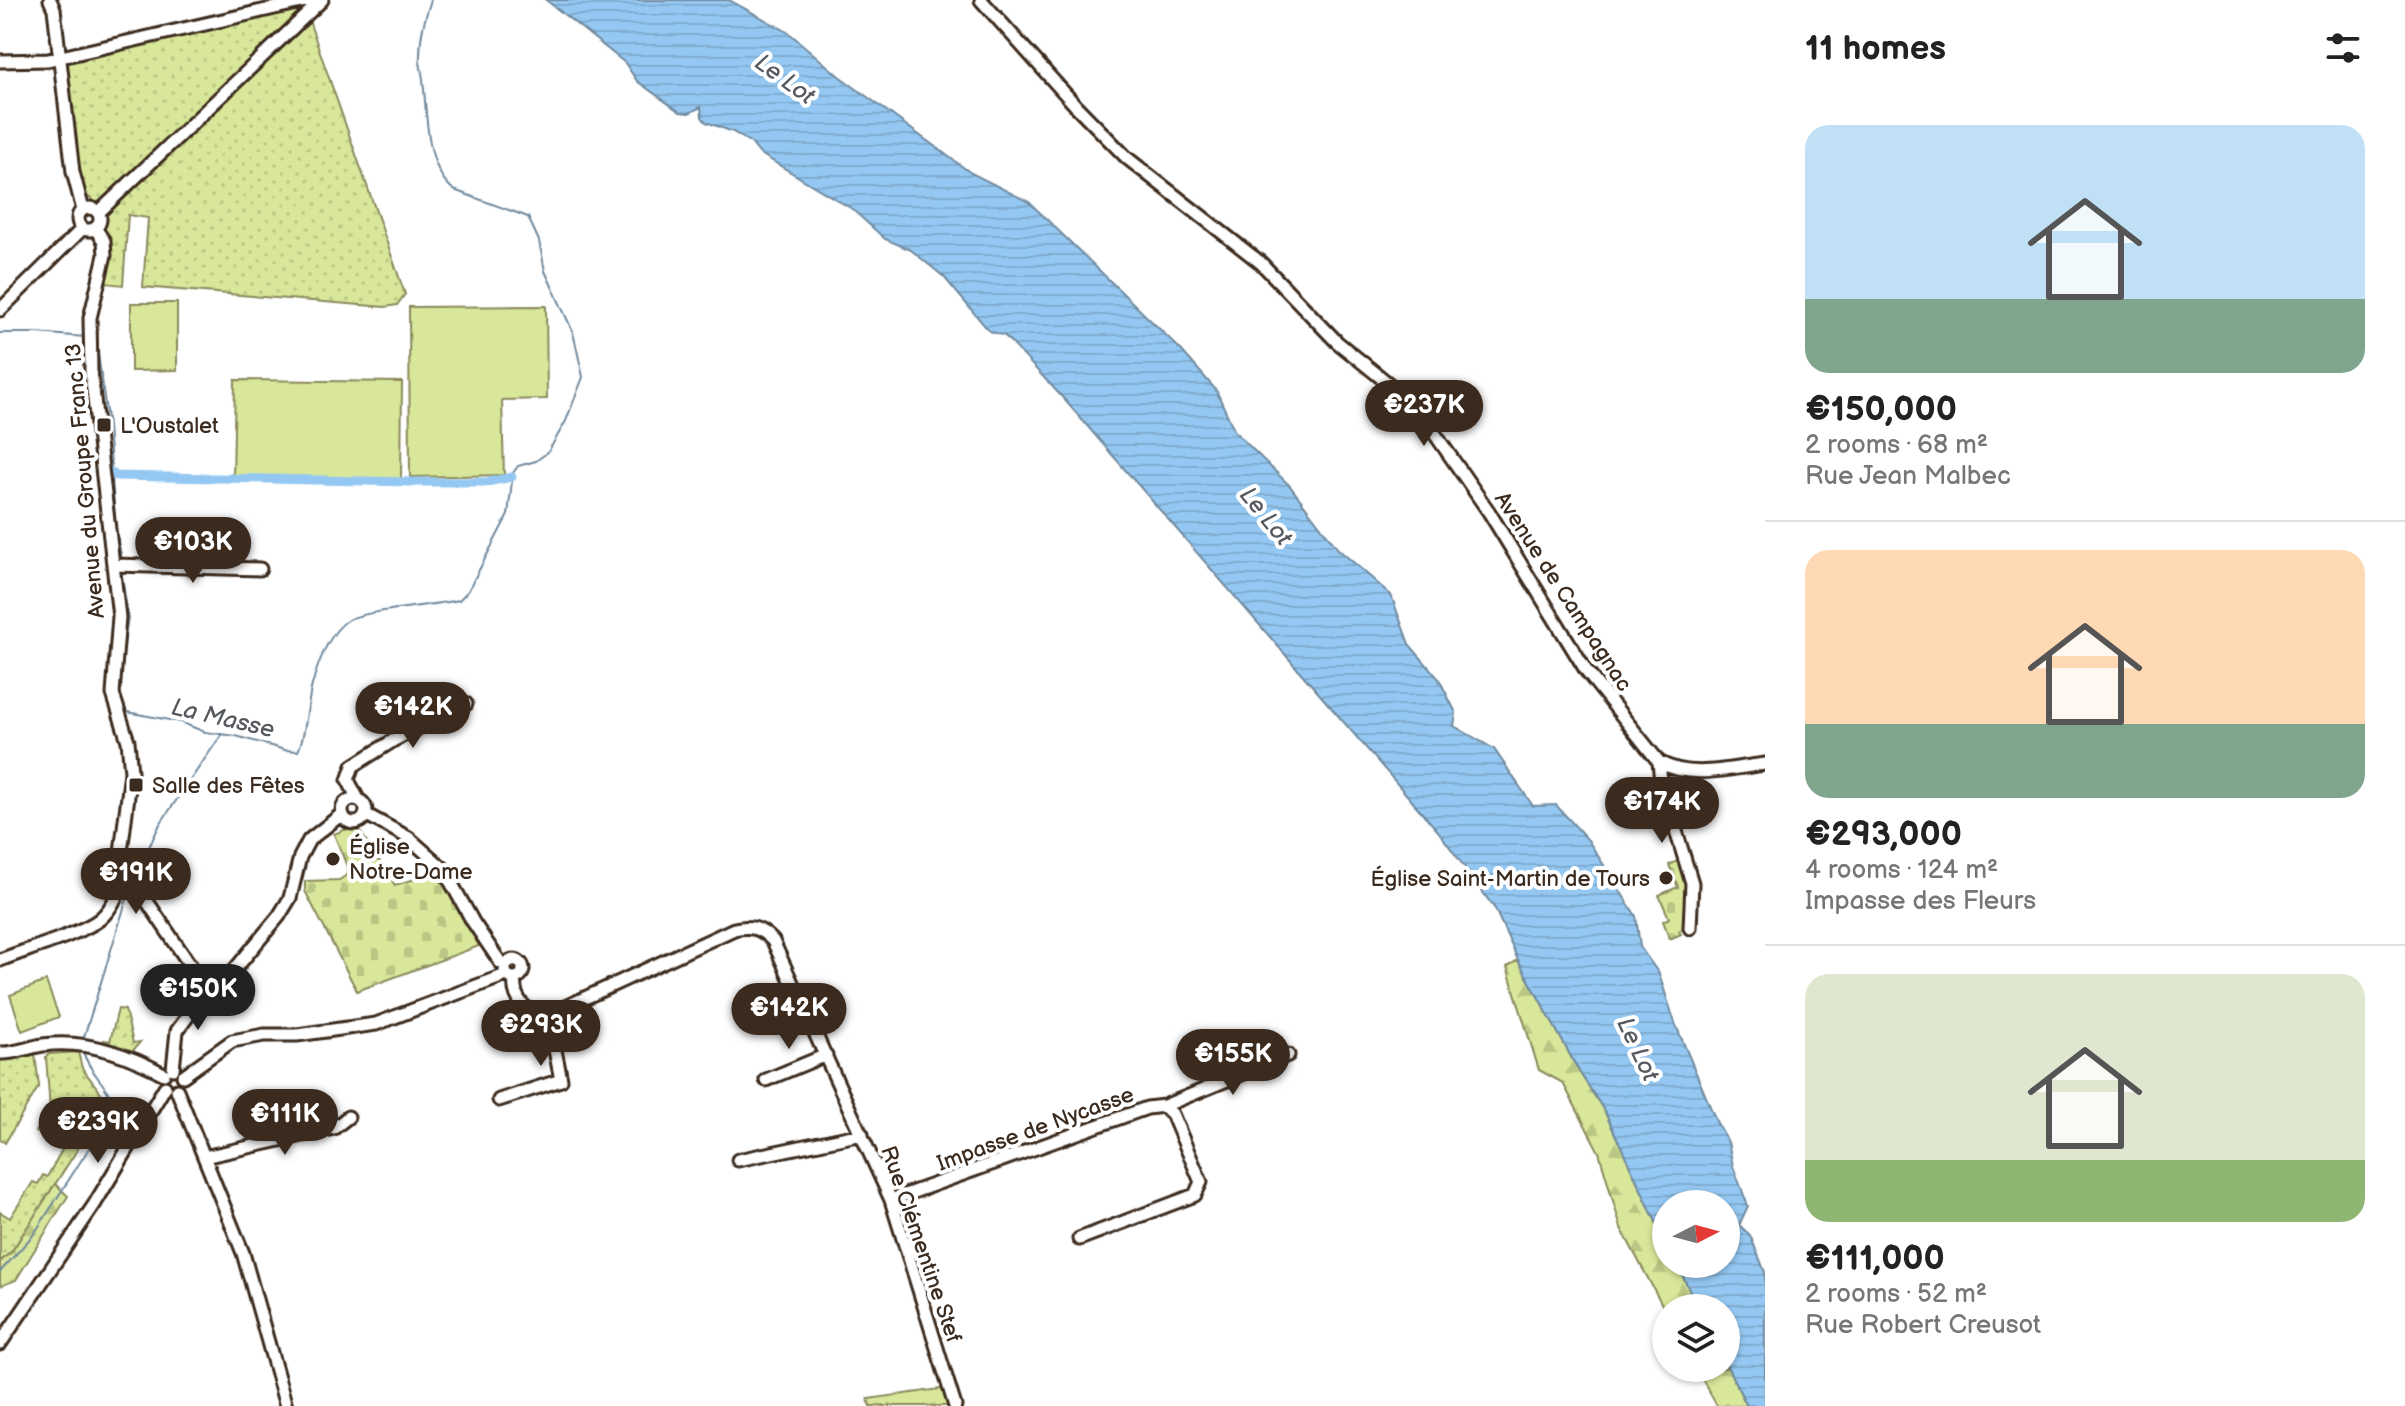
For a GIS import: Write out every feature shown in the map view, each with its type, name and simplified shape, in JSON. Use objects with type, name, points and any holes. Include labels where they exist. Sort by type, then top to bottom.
[{"type":"street","points":[[50,0],[61,55],[73,172],[83,210],[78,219],[89,228]]},
{"type":"street","points":[[0,61],[48,60],[310,0]]},
{"type":"street","points":[[98,213],[322,0]]},
{"type":"street","name":"Avenue de Campagnac","points":[[981,0],[1127,158],[1261,263],[1337,342],[1394,388],[1428,424],[1489,512],[1587,672],[1659,762]]},
{"type":"street","points":[[0,310],[89,228],[99,223],[98,213],[93,209],[83,210]]},
{"type":"street","name":"Avenue du Groupe Franc 13","points":[[89,228],[104,241],[105,255],[90,318],[91,372],[120,566],[113,694],[128,741],[131,772],[121,852],[126,876]]},
{"type":"street","points":[[120,566],[260,569]]},
{"type":"street","points":[[367,815],[348,780],[353,766],[394,740],[466,704]]},
{"type":"street","points":[[1659,762],[1672,769],[1695,772],[1765,764]]},
{"type":"street","points":[[1659,762],[1661,782],[1692,883],[1690,928]]},
{"type":"street","points":[[358,799],[344,803],[342,814],[346,821],[356,824],[367,815]]},
{"type":"street","points":[[0,1344],[94,1205],[172,1079],[177,1031],[207,990],[227,979],[279,916],[290,898],[300,857],[309,840],[342,814]]},
{"type":"street","points":[[367,815],[409,838],[443,868],[473,922],[509,973],[522,1005],[537,1015],[548,1015],[561,1080],[499,1100]]},
{"type":"street","points":[[0,960],[101,918],[126,876],[134,882],[207,990]]},
{"type":"street","name":"Rue Clémentine Stef","points":[[548,1015],[734,929],[746,926],[765,932],[773,941],[891,1200],[955,1406]]},
{"type":"street","points":[[172,1079],[232,1041],[376,1024],[509,973]]},
{"type":"street","points":[[0,1053],[46,1045],[91,1045],[134,1058],[172,1079],[243,1253],[286,1406]]},
{"type":"street","points":[[766,1080],[826,1055]]},
{"type":"street","points":[[1164,1106],[1288,1055]]},
{"type":"street","name":"Impasse de Nycasse","points":[[891,1200],[1147,1108],[1164,1106],[1172,1114],[1201,1182],[1195,1195],[1079,1239]]},
{"type":"street","points":[[204,1157],[334,1128],[348,1117]]},
{"type":"street","points":[[738,1160],[862,1134]]},
{"type":"green space","points":[[304,7],[105,201],[97,203],[87,196],[77,168],[67,58]]},
{"type":"green space","points":[[307,15],[405,294],[397,305],[385,307],[143,287],[148,218],[128,215],[123,285],[96,282],[104,241],[106,206]]},
{"type":"green space","points":[[131,303],[177,303],[177,370],[131,371]]},
{"type":"green space","points":[[546,306],[547,399],[502,400],[504,475],[410,477],[409,307]]},
{"type":"green space","points":[[235,380],[402,382],[401,481],[233,478]]},
{"type":"green space","points":[[351,827],[361,833],[395,885],[428,877],[446,883],[479,946],[357,991],[305,891],[305,881],[339,880],[347,875],[348,869],[334,834]]},
{"type":"green space","points":[[1682,859],[1688,886],[1687,909],[1684,928],[1679,931],[1681,934],[1670,939],[1663,921],[1669,918],[1659,895],[1678,887],[1669,865]]},
{"type":"green space","points":[[1518,960],[1605,1112],[1652,1213],[1652,1278],[1684,1278],[1691,1294],[1656,1294],[1621,1228],[1599,1152],[1563,1083],[1539,1070],[1507,967]]},
{"type":"green space","points":[[46,981],[59,1017],[22,1031],[10,995]]},
{"type":"green space","points":[[118,1009],[125,1010],[133,1043],[140,1042],[131,1053],[103,1043],[104,1040],[110,1041]]},
{"type":"green space","points":[[78,1052],[82,1068],[108,1102],[12,1251],[0,1262],[0,1212],[10,1218],[33,1182],[38,1184],[43,1175],[47,1177],[63,1148],[36,1132],[50,1109],[46,1057],[49,1054]]},
{"type":"green space","points":[[35,1054],[39,1086],[5,1143],[0,1139],[0,1058]]},
{"type":"green space","points":[[55,1184],[68,1196],[16,1280],[0,1286],[0,1262],[12,1251]]},
{"type":"green space","points":[[1704,1382],[1735,1382],[1747,1406],[1717,1406]]},
{"type":"green space","points":[[954,1387],[960,1406],[870,1406],[868,1399]]},
{"type":"water","name":"Le Lot","points":[[546,0],[729,0],[788,32],[839,76],[971,173],[1029,202],[1181,350],[1216,390],[1235,432],[1290,486],[1338,549],[1391,595],[1409,644],[1439,679],[1456,713],[1454,726],[1494,749],[1533,806],[1556,805],[1588,840],[1636,916],[1640,947],[1659,974],[1675,1023],[1728,1142],[1748,1206],[1740,1223],[1740,1190],[1652,1190],[1652,1213],[1605,1112],[1518,960],[1495,909],[1438,831],[1063,398],[1005,336],[989,331],[944,277],[911,250],[885,239],[852,209],[759,153],[751,143],[706,122],[701,107],[689,113],[680,112],[637,81],[625,63]]},
{"type":"water","points":[[1740,1226],[1750,1235],[1765,1272],[1765,1406],[1747,1406],[1735,1382],[1740,1382],[1740,1294],[1691,1294],[1684,1278],[1740,1278]]},
{"type":"waterway","name":"La Masse","points":[[119,684],[127,712],[298,751],[314,676],[335,632],[356,617],[459,600],[468,591],[508,515],[513,473],[518,466],[536,461],[548,452],[566,421],[583,377],[573,332],[545,271],[539,241],[528,217],[454,190],[437,168],[429,139],[420,58],[422,34],[431,0]]},
{"type":"waterway","name":"La Masse","points":[[0,333],[86,337]]},
{"type":"waterway","name":"La Masse","points":[[96,340],[108,426],[116,530],[122,560]]},
{"type":"waterway","points":[[111,472],[116,476],[412,482],[487,482],[512,477]]},
{"type":"waterway","name":"La Masse","points":[[119,678],[128,617],[121,570]]},
{"type":"waterway","points":[[141,864],[160,824],[222,734]]},
{"type":"waterway","points":[[84,1037],[129,892]]},
{"type":"waterway","points":[[0,1272],[34,1234],[113,1111],[110,1096],[83,1051]]},
{"type":"place","name":"L'Oustalet","points":[[104,425]]},
{"type":"place","name":"Salle des Fêtes","points":[[136,785]]},
{"type":"place","name":"Église Notre-Dame","points":[[333,859]]},
{"type":"place","name":"Église Saint-Martin de Tours","points":[[1666,878]]}]
